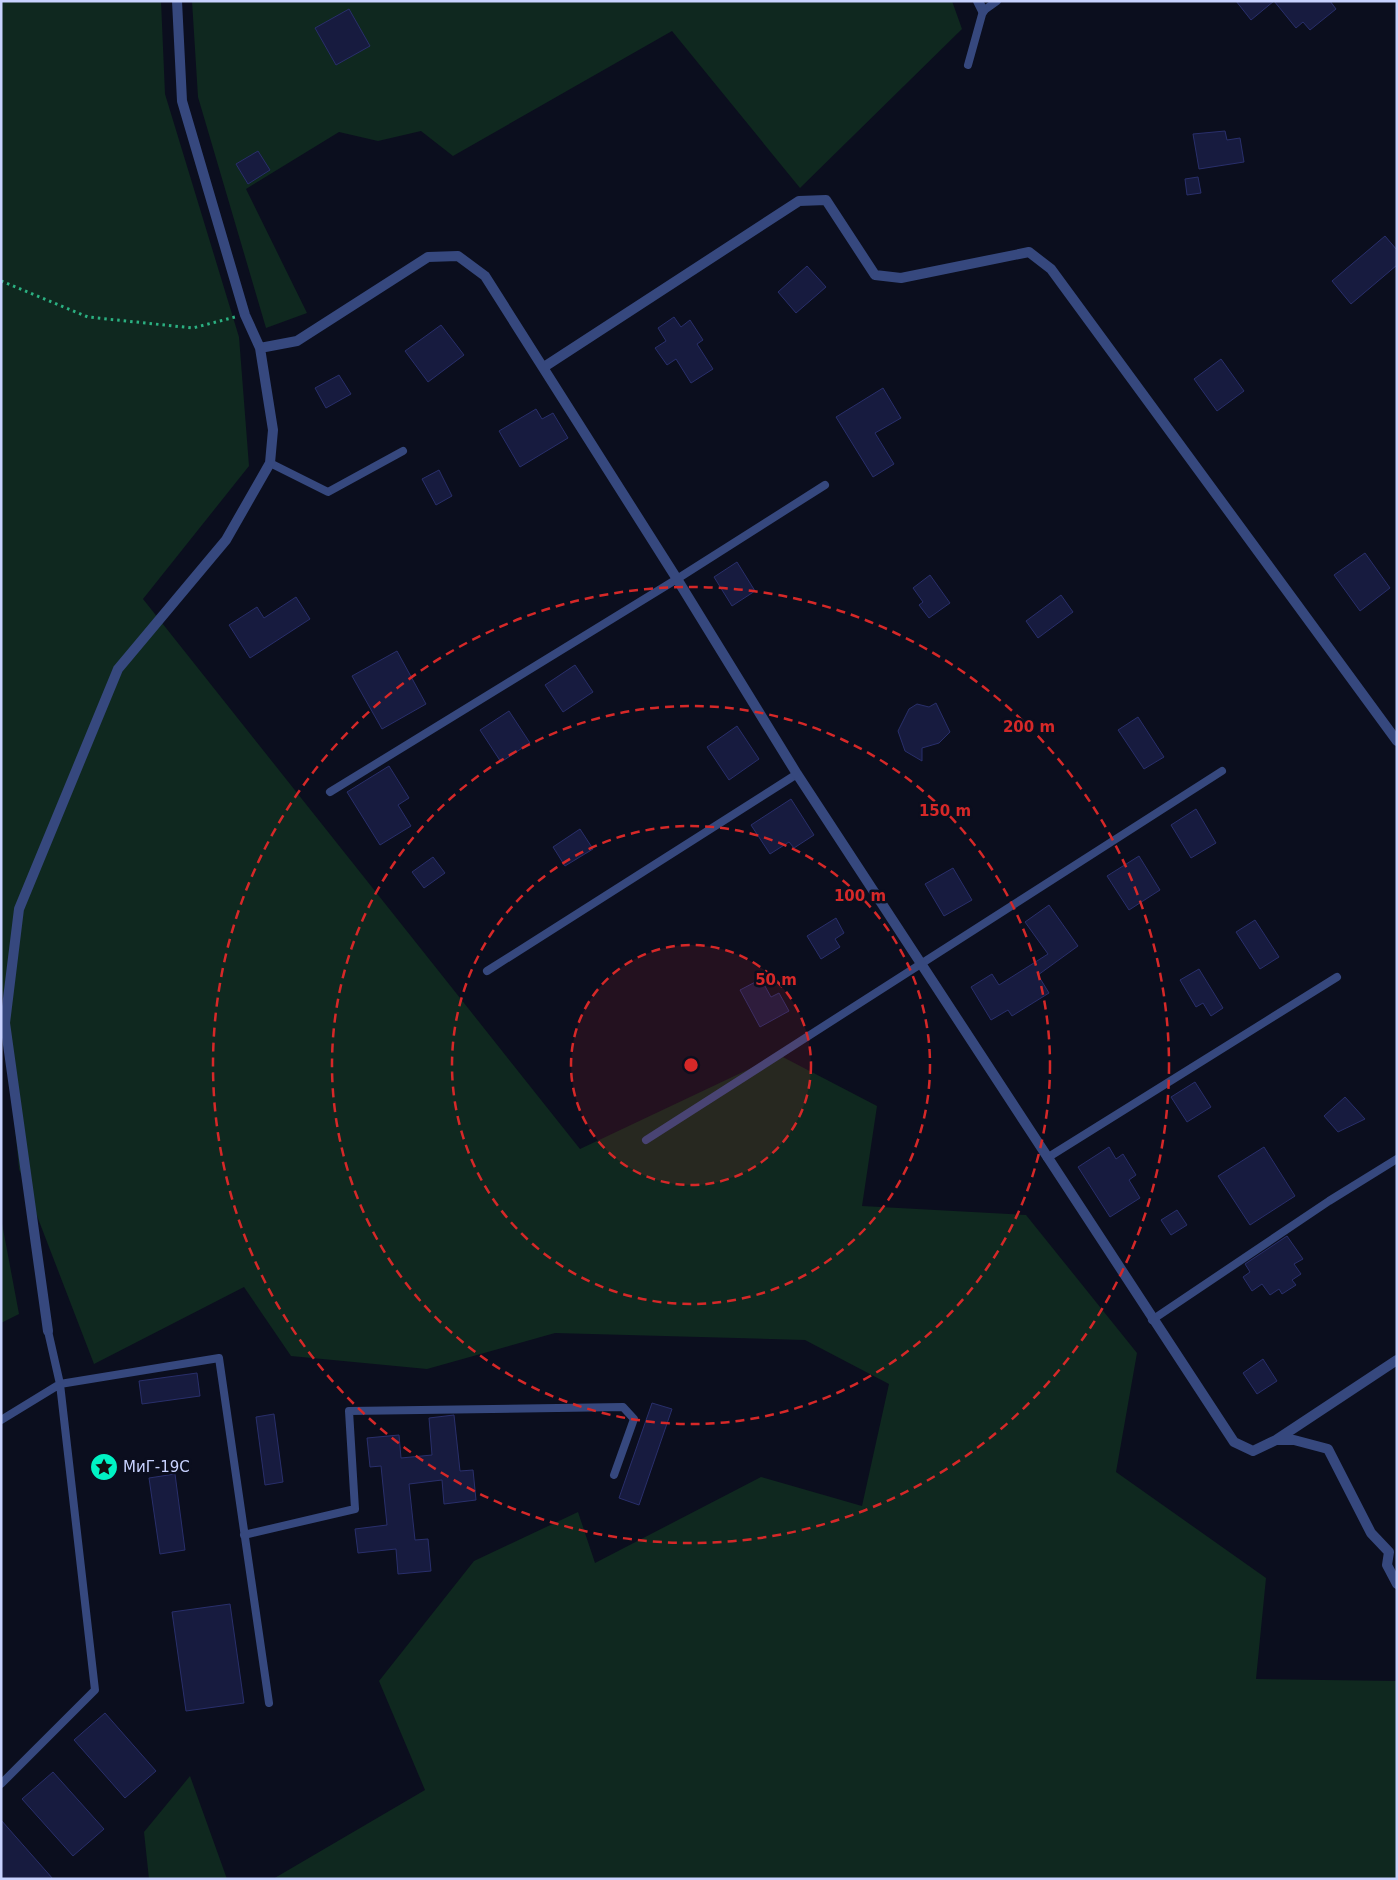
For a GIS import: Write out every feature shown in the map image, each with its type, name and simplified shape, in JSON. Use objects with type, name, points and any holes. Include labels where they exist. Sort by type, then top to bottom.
[{"type":"street","points":[[48,1330],[5,1023],[19,908],[118,669],[226,540],[270,463],[273,430],[260,348],[245,315],[182,102],[177,1]]},
{"type":"street","points":[[544,367],[799,201],[826,200],[875,275],[901,278],[1029,252],[1051,269],[1397,741]]},
{"type":"street","points":[[260,348],[297,341],[428,257],[458,256],[485,276],[677,579],[797,774],[1152,1320],[1234,1442],[1253,1451],[1276,1440],[1397,1360]]},
{"type":"street","points":[[1276,1440],[1294,1440],[1328,1449],[1371,1533],[1393,1550],[1387,1565],[1397,1584]]},
{"type":"lane","points":[[968,65],[981,6],[997,1]]},
{"type":"lane","points":[[270,463],[328,492],[403,451]]},
{"type":"lane","points":[[330,792],[677,579],[825,485]]},
{"type":"lane","points":[[646,1140],[1222,771]]},
{"type":"lane","points":[[487,971],[797,774]]},
{"type":"lane","points":[[1048,1158],[1336,977]]},
{"type":"lane","points":[[1152,1320],[1330,1201],[1397,1159]]},
{"type":"lane","points":[[1,1784],[95,1690],[60,1384],[48,1330]]},
{"type":"lane","points":[[1,1420],[60,1384],[219,1358],[269,1703]]},
{"type":"lane","points":[[244,1535],[355,1509],[349,1410],[623,1407],[634,1419],[614,1475]]},
{"type":"path","points":[[1,281],[88,317],[193,328],[245,315]]},
{"type":"green space","points":[[1,1],[161,1],[165,94],[239,337],[249,466],[143,599],[580,1149],[779,1055],[877,1106],[862,1206],[1026,1215],[1137,1353],[1116,1472],[1266,1578],[1256,1679],[1397,1681],[1397,1879],[273,1879],[425,1790],[379,1681],[474,1561],[578,1512],[595,1563],[761,1477],[862,1506],[889,1384],[805,1340],[555,1333],[427,1369],[291,1356],[244,1287],[94,1364],[19,1169],[1,977]]},
{"type":"green space","points":[[192,1],[952,1],[962,29],[800,188],[672,31],[453,156],[421,131],[378,141],[339,132],[246,189],[307,313],[266,328],[198,97]]},
{"type":"green space","points":[[1,1218],[19,1314],[1,1323]]},
{"type":"green space","points":[[190,1776],[227,1879],[149,1879],[144,1832]]},
{"type":"building","points":[[1236,1],[1274,1],[1251,20]]},
{"type":"building","points":[[1274,1],[1330,1],[1336,9],[1310,30],[1303,22],[1296,28]]},
{"type":"building","points":[[349,9],[370,46],[336,65],[315,28]]},
{"type":"building","points":[[1225,131],[1227,140],[1240,138],[1244,162],[1199,169],[1193,134]]},
{"type":"building","points":[[258,151],[270,170],[248,184],[236,164]]},
{"type":"building","points":[[1198,177],[1201,193],[1187,195],[1185,179]]},
{"type":"building","points":[[1385,236],[1397,250],[1397,265],[1351,304],[1332,281]]},
{"type":"building","points":[[807,266],[826,287],[796,313],[778,292]]},
{"type":"building","points":[[674,317],[681,327],[690,320],[703,340],[697,344],[713,369],[691,383],[676,359],[667,365],[655,348],[666,341],[658,328]]},
{"type":"building","points":[[441,325],[464,355],[428,382],[405,351]]},
{"type":"building","points":[[1221,359],[1244,391],[1217,411],[1194,379]]},
{"type":"building","points":[[339,375],[351,394],[326,408],[315,388]]},
{"type":"building","points":[[883,388],[901,418],[875,433],[894,464],[873,477],[836,417]]},
{"type":"building","points":[[536,409],[542,419],[553,413],[568,438],[520,467],[499,431]]},
{"type":"building","points":[[439,470],[452,496],[436,505],[422,479]]},
{"type":"building","points":[[1365,553],[1390,588],[1360,611],[1334,575]]},
{"type":"building","points":[[737,562],[755,591],[732,606],[714,577]]},
{"type":"building","points":[[930,575],[950,603],[929,618],[919,605],[923,602],[913,588]]},
{"type":"building","points":[[1061,595],[1073,612],[1038,638],[1026,621]]},
{"type":"building","points":[[296,597],[310,619],[250,658],[229,625],[257,607],[264,618]]},
{"type":"building","points":[[397,651],[426,704],[382,729],[352,676]]},
{"type":"building","points":[[575,665],[593,692],[563,712],[545,685]]},
{"type":"building","points":[[936,703],[950,732],[939,743],[922,748],[922,761],[905,751],[898,731],[909,709],[917,704],[929,707]]},
{"type":"building","points":[[509,711],[530,743],[501,762],[480,730]]},
{"type":"building","points":[[1138,717],[1164,757],[1144,769],[1118,730]]},
{"type":"building","points":[[737,726],[759,759],[729,780],[707,747]]},
{"type":"building","points":[[389,766],[409,798],[398,805],[411,826],[380,845],[347,792]]},
{"type":"building","points":[[791,799],[814,835],[794,848],[789,842],[770,854],[751,825]]},
{"type":"building","points":[[1196,809],[1216,843],[1191,858],[1171,825]]},
{"type":"building","points":[[580,829],[593,849],[565,866],[553,847]]},
{"type":"building","points":[[1139,856],[1160,890],[1129,910],[1107,876]]},
{"type":"building","points":[[433,857],[445,873],[424,888],[412,872]]},
{"type":"building","points":[[953,868],[972,900],[944,916],[925,884]]},
{"type":"building","points":[[1049,905],[1078,946],[1038,975],[1049,993],[1012,1016],[1008,1010],[991,1020],[971,987],[992,974],[999,985],[1048,954],[1025,922]]},
{"type":"building","points":[[836,918],[844,933],[835,939],[840,947],[821,959],[807,936]]},
{"type":"building","points":[[1255,920],[1279,957],[1260,969],[1236,932]]},
{"type":"building","points":[[1199,969],[1223,1008],[1211,1016],[1203,1003],[1196,1007],[1180,980]]},
{"type":"building","points":[[761,979],[771,997],[779,993],[789,1011],[760,1027],[740,990]]},
{"type":"building","points":[[1195,1082],[1211,1107],[1187,1122],[1171,1097]]},
{"type":"building","points":[[1345,1097],[1365,1119],[1338,1132],[1324,1116]]},
{"type":"building","points":[[1109,1147],[1116,1159],[1123,1154],[1136,1175],[1129,1180],[1140,1198],[1110,1217],[1078,1167]]},
{"type":"building","points":[[1264,1147],[1295,1196],[1250,1225],[1218,1176]]},
{"type":"building","points":[[1177,1210],[1187,1225],[1171,1235],[1161,1220]]},
{"type":"building","points":[[1287,1236],[1303,1259],[1294,1264],[1301,1274],[1292,1280],[1296,1285],[1282,1294],[1279,1289],[1270,1295],[1262,1284],[1252,1291],[1243,1277],[1250,1272],[1245,1264]]},
{"type":"building","points":[[1263,1359],[1277,1381],[1257,1394],[1243,1373]]},
{"type":"building","points":[[197,1373],[200,1396],[142,1404],[139,1381]]},
{"type":"building","points":[[652,1403],[672,1409],[639,1505],[619,1498]]},
{"type":"building","points":[[274,1414],[283,1482],[265,1485],[256,1417]]},
{"type":"building","points":[[454,1415],[460,1471],[473,1470],[476,1500],[444,1504],[442,1480],[409,1484],[415,1540],[428,1539],[431,1571],[398,1574],[396,1549],[358,1553],[355,1529],[387,1525],[381,1466],[370,1467],[367,1438],[399,1435],[401,1458],[432,1455],[429,1418]]},
{"type":"building","points":[[175,1474],[185,1550],[160,1554],[149,1478]]},
{"type":"building","points":[[230,1604],[244,1703],[186,1711],[172,1612]]},
{"type":"building","points":[[105,1713],[156,1771],[125,1798],[74,1740]]},
{"type":"building","points":[[53,1772],[104,1829],[73,1856],[22,1799]]},
{"type":"building","points":[[1,1820],[53,1879],[1,1879]]},
{"type":"place","name":"МиГ-19С","points":[[104,1467]]}]
